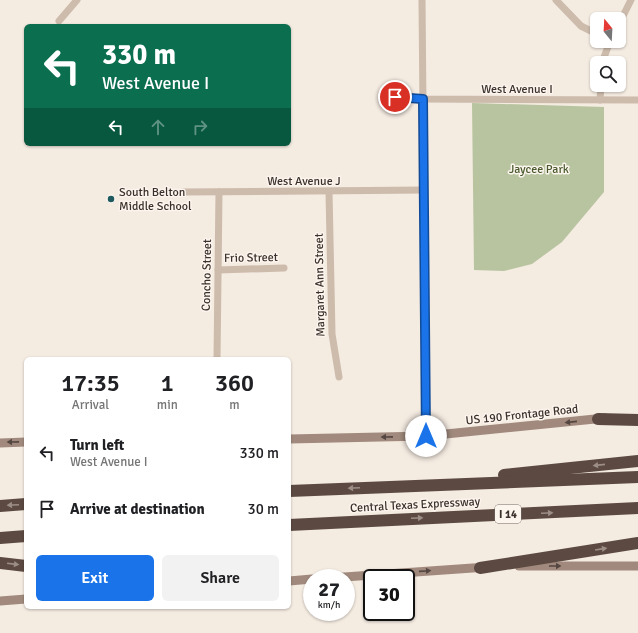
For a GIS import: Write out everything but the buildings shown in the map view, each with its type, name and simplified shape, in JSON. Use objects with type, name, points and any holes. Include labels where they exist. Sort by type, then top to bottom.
[{"type":"highway","points":[[598,419],[638,420]]},
{"type":"highway","points":[[376,487],[638,461]]},
{"type":"highway","name":"Central Texas Expressway","points":[[291,491],[638,477]]},
{"type":"highway","points":[[0,506],[24,504]]},
{"type":"highway","name":"Central Texas Expressway","points":[[291,525],[638,508]]},
{"type":"highway","points":[[0,538],[24,536]]},
{"type":"highway","points":[[480,568],[638,543]]},
{"type":"highway","points":[[0,563],[24,566]]},
{"type":"main road","name":"US 190 Frontage Road","points":[[291,439],[426,436],[638,415]]},
{"type":"main road","points":[[0,443],[24,442]]},
{"type":"main road","points":[[355,576],[480,568],[638,566]]},
{"type":"main road","points":[[291,581],[303,580]]},
{"type":"main road","points":[[0,601],[24,599]]},
{"type":"street","points":[[59,21],[77,0]]},
{"type":"street","points":[[422,0],[426,436]]},
{"type":"street","points":[[556,0],[581,26],[590,30]]},
{"type":"street","points":[[626,12],[632,0]]},
{"type":"street","points":[[600,100],[601,92]]},
{"type":"street","name":"West Avenue I","points":[[395,97],[423,99],[638,100]]},
{"type":"street","name":"West Avenue J","points":[[183,192],[330,192],[424,190]]},
{"type":"street","name":"Concho Street","points":[[217,357],[219,192]]},
{"type":"street","name":"Margaret Ann Street","points":[[330,192],[332,334],[339,377]]},
{"type":"street","name":"Frio Street","points":[[218,270],[284,268]]},
{"type":"green space","name":"Jaycee Park","points":[[472,103],[604,107],[604,192],[562,242],[532,264],[504,271],[474,270]]},
{"type":"place","name":"South Belton Middle School","points":[[111,199]]},
{"type":"route","points":[[395,97],[423,99],[426,436]]}]
